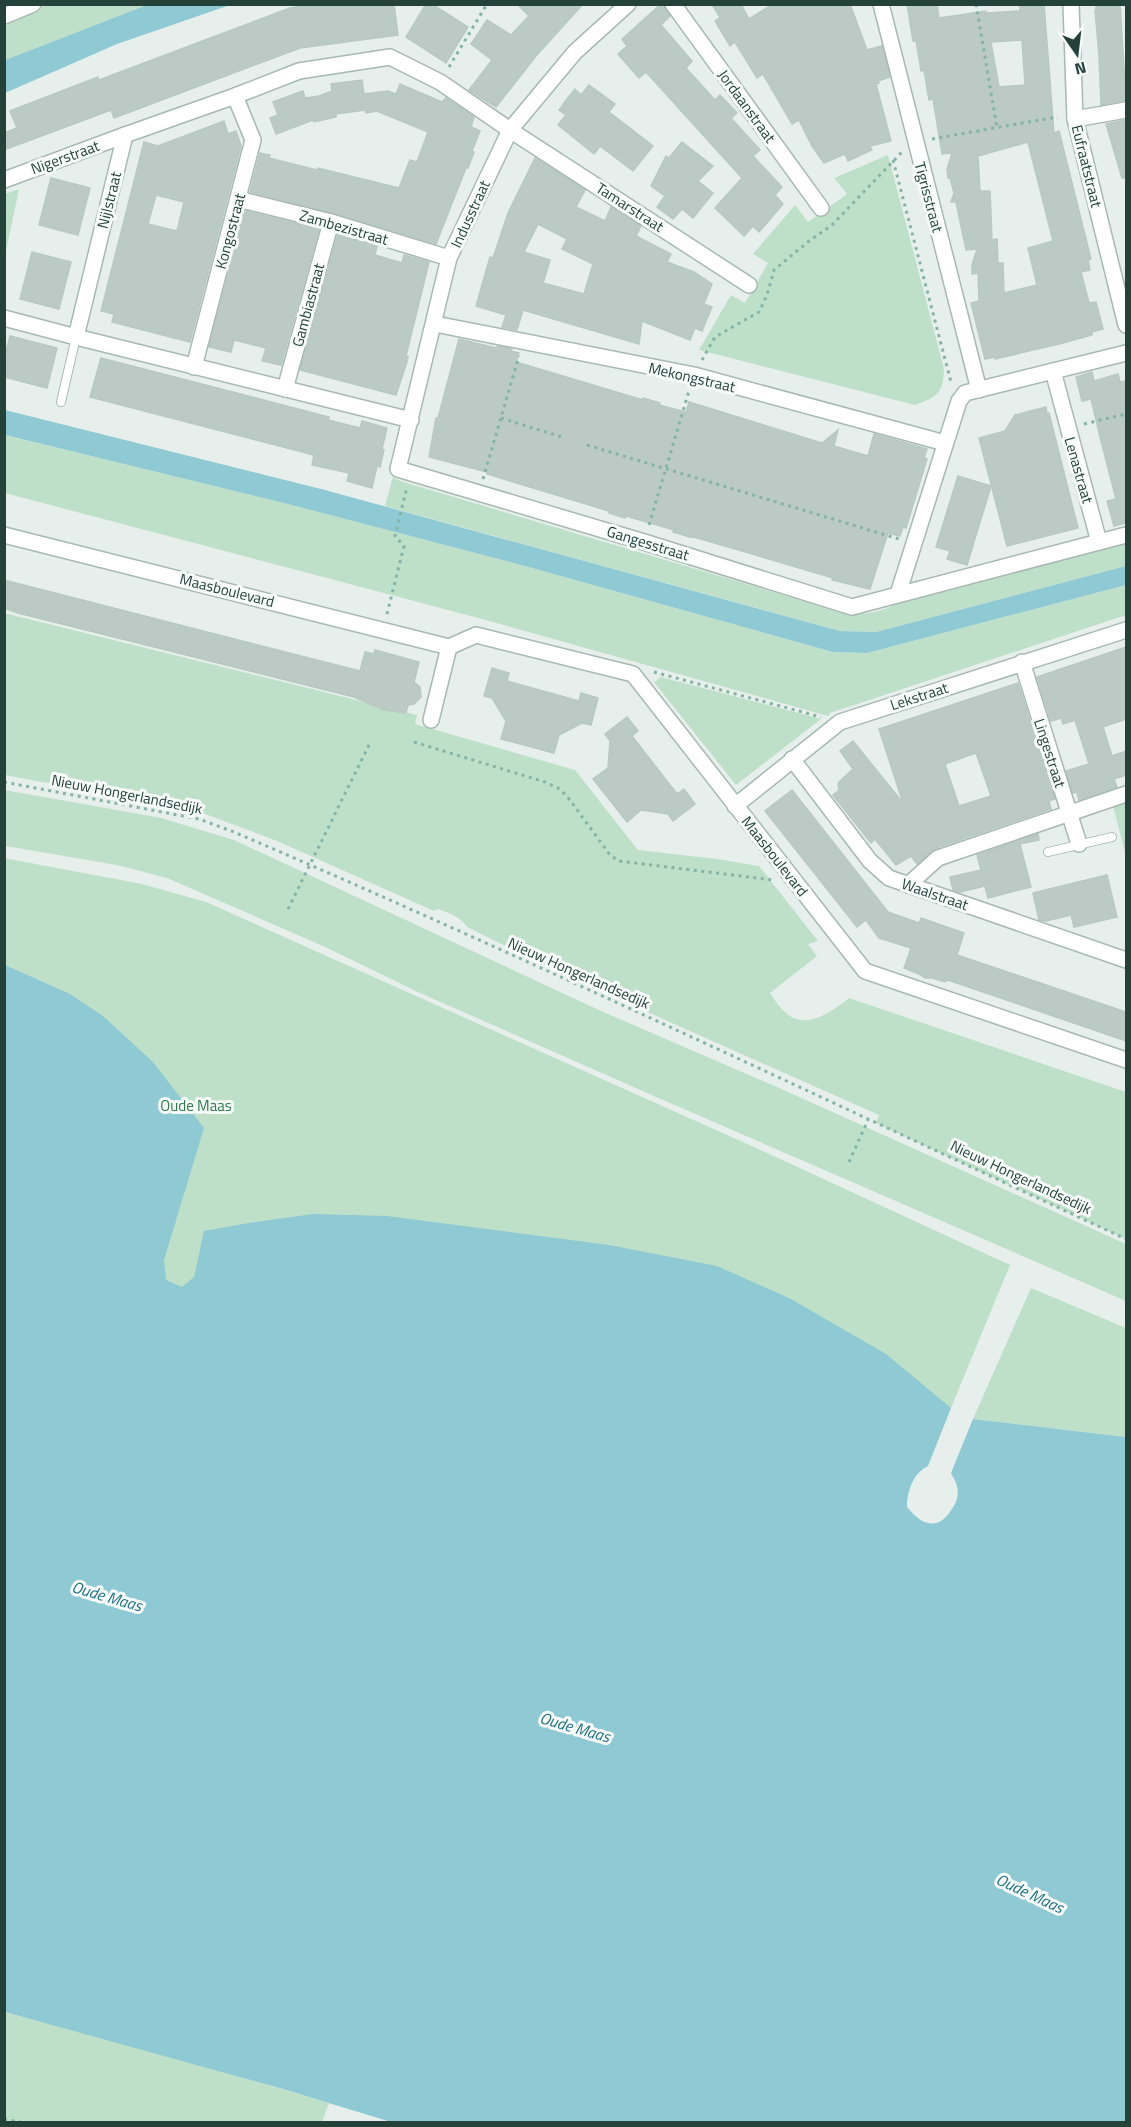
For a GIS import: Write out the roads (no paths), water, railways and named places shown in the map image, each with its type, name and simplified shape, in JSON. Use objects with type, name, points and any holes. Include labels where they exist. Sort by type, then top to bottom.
[{"type":"street","points":[[4,16],[33,4]]},
{"type":"street","name":"Indusstraat","points":[[398,469],[435,324],[449,258],[510,130],[575,52],[628,4]]},
{"type":"street","name":"Jordaanstraat","points":[[673,4],[821,208]]},
{"type":"street","name":"Tigrisstraat","points":[[881,4],[979,390]]},
{"type":"street","name":"Eufraatstraat","points":[[1071,4],[1075,119],[1126,325]]},
{"type":"street","points":[[125,135],[299,71],[390,57],[440,82],[510,130]]},
{"type":"street","name":"Kongostraat","points":[[194,367],[253,140],[235,96]]},
{"type":"street","points":[[1075,119],[1126,110]]},
{"type":"street","name":"Tamarstraat","points":[[510,130],[749,285]]},
{"type":"street","name":"Nigerstraat","points":[[4,180],[125,135]]},
{"type":"street","name":"Nijlstraat","points":[[76,337],[125,135]]},
{"type":"street","name":"Zambezistraat","points":[[238,199],[330,222],[449,258]]},
{"type":"street","name":"Gambiastraat","points":[[285,389],[330,222]]},
{"type":"street","points":[[4,318],[411,420]]},
{"type":"street","name":"Mekongstraat","points":[[435,324],[693,375],[945,443]]},
{"type":"street","points":[[898,594],[959,400],[965,393],[1126,353]]},
{"type":"street","name":"Lenastraat","points":[[1053,371],[1099,542]]},
{"type":"street","name":"Gangesstraat","points":[[398,469],[852,607],[1099,542]]},
{"type":"street","name":"Maasboulevard","points":[[4,535],[449,647],[476,634],[633,674],[865,971],[1126,1060]]},
{"type":"street","points":[[1099,542],[1126,535]]},
{"type":"street","name":"Lekstraat","points":[[735,806],[840,722],[1126,630]]},
{"type":"street","points":[[430,720],[449,647]]},
{"type":"street","name":"Lingestraat","points":[[1022,662],[1079,844]]},
{"type":"street","name":"Waalstraat","points":[[792,759],[870,861],[890,878],[1126,960]]},
{"type":"street","points":[[908,885],[938,858],[1126,794]]},
{"type":"lane","points":[[61,402],[76,337]]},
{"type":"lane","points":[[1048,852],[1112,837]]},
{"type":"water","points":[[147,5],[230,5],[117,44],[5,93],[5,60]]},
{"type":"water","points":[[5,410],[325,490],[840,631],[876,632],[1126,566],[1126,585],[867,653],[833,652],[525,566],[284,503],[5,435]]},
{"type":"water","name":"Oude Maas","points":[[5,965],[70,994],[103,1016],[153,1062],[204,1128],[164,1260],[166,1280],[182,1287],[194,1277],[204,1231],[313,1214],[387,1216],[609,1245],[717,1266],[791,1299],[886,1354],[951,1408],[928,1466],[918,1473],[908,1495],[907,1507],[918,1518],[930,1523],[941,1521],[954,1506],[958,1492],[951,1473],[973,1419],[1126,1437],[1126,2122],[391,2122],[283,2089],[5,2012]]}]
